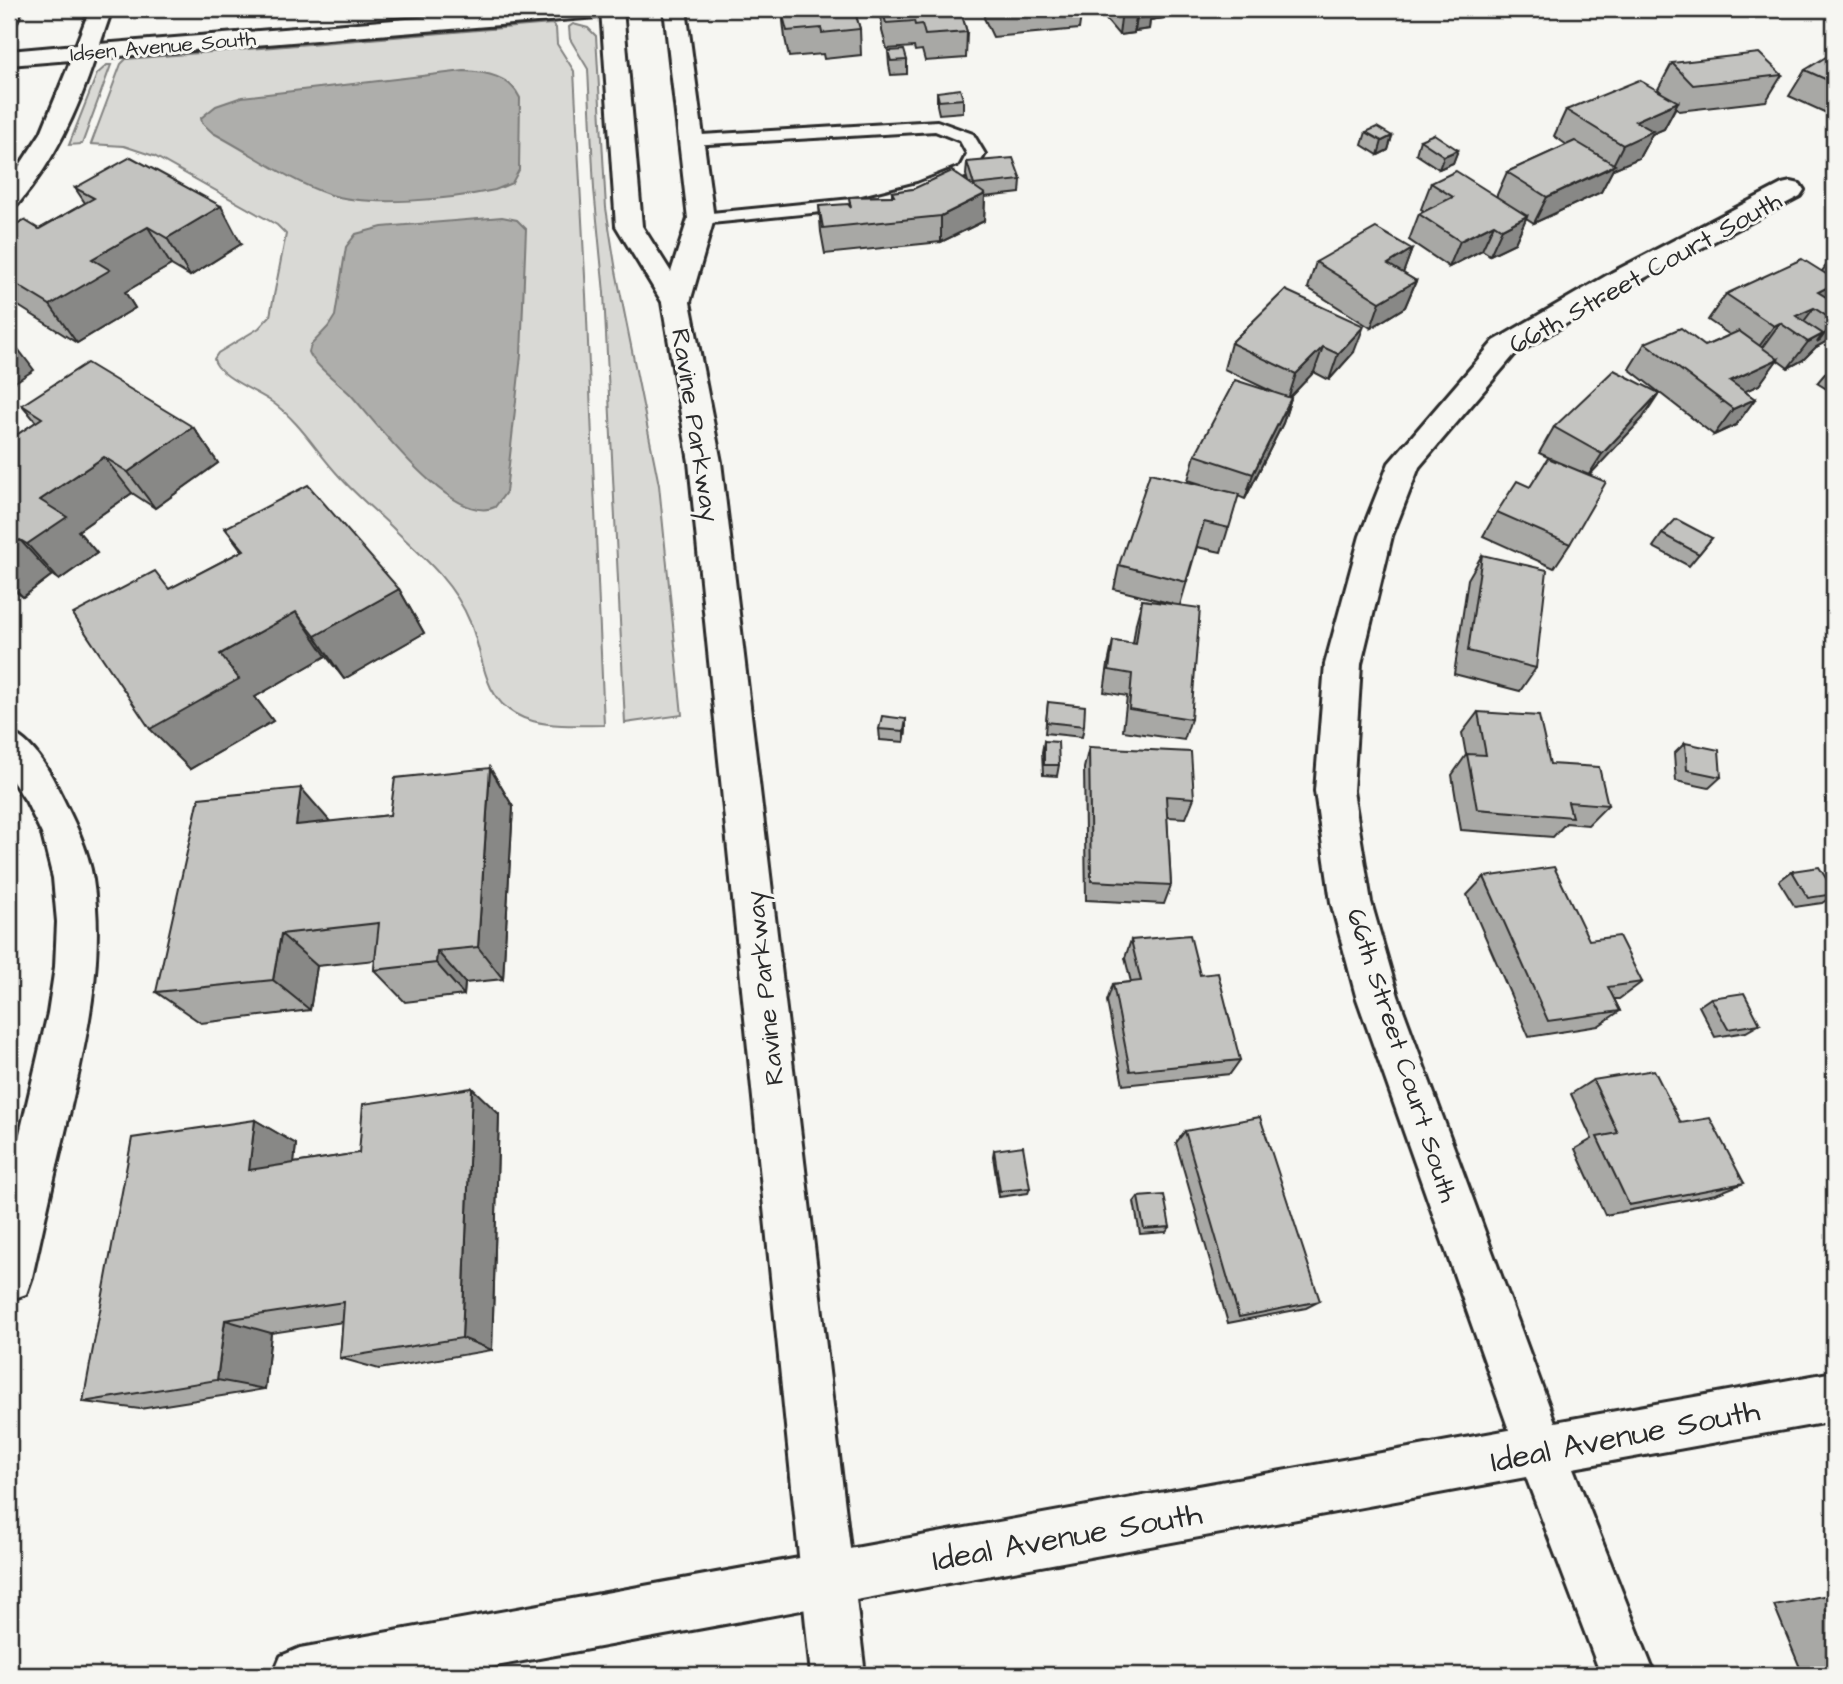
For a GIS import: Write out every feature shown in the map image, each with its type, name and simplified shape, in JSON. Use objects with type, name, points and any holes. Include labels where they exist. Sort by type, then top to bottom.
[{"type":"street","points":[[9,198],[28,176],[47,146],[101,9]]},
{"type":"street","name":"Idsen Avenue South","points":[[9,58],[611,9]]},
{"type":"street","name":"Ravine Parkway","points":[[611,9],[629,226],[676,302],[698,419],[715,541],[838,1675]]},
{"type":"street","name":"Ravine Parkway","points":[[675,9],[701,219],[676,302]]},
{"type":"street","name":"66th Street Court South","points":[[1628,1675],[1541,1451],[1377,996],[1351,902],[1334,791],[1343,664],[1376,536],[1405,463],[1504,348],[1620,279],[1791,190]]},
{"type":"street","points":[[9,747],[42,792],[58,825],[73,872],[78,926],[70,1011],[9,1277]]},
{"type":"street","name":"Ideal Avenue South","points":[[300,1675],[1834,1396]]},
{"type":"lane","points":[[691,140],[937,126],[967,138],[976,154],[967,170],[923,188],[862,203],[701,219]]},
{"type":"shaded area","points":[[552,24],[556,28],[557,44],[574,71],[604,725],[540,723],[525,719],[500,702],[491,688],[464,609],[438,573],[346,483],[282,410],[216,365],[214,359],[218,353],[259,328],[270,316],[286,234],[277,225],[154,156],[124,146],[91,144],[121,64],[126,59]]},
{"type":"shaded area","points":[[573,24],[588,28],[596,36],[606,208],[659,485],[682,715],[625,723],[604,293],[594,189],[588,69],[570,39],[569,27]]},
{"type":"shaded area","points":[[107,65],[111,65],[82,144],[69,145],[97,74]]},
{"type":"shaded area","points":[[464,71],[489,74],[504,80],[520,98],[519,170],[512,183],[495,190],[411,201],[366,201],[328,194],[284,174],[213,133],[202,123],[201,118],[216,106],[242,97]]},
{"type":"shaded area","points":[[502,217],[517,220],[526,229],[521,355],[506,492],[495,507],[478,509],[458,502],[416,468],[309,352],[311,345],[335,316],[346,247],[356,234],[382,227]]},
{"type":"building","points":[[854,9],[860,29],[822,33],[821,28],[787,31],[782,12]]},
{"type":"building","points":[[882,9],[960,9],[967,32],[925,35],[922,24],[915,25],[914,21],[886,23]]},
{"type":"building","points":[[1146,9],[1151,16],[1137,18],[1137,10]]},
{"type":"building","points":[[904,50],[907,60],[891,61],[888,51]]},
{"type":"building","points":[[1759,53],[1782,75],[1693,85],[1672,63]]},
{"type":"building","points":[[1829,55],[1834,57],[1834,83],[1805,70]]},
{"type":"building","points":[[1639,80],[1678,102],[1635,121],[1653,131],[1623,145],[1566,110]]},
{"type":"building","points":[[960,89],[963,99],[939,101],[937,92]]},
{"type":"building","points":[[1377,127],[1392,136],[1382,141],[1366,132]]},
{"type":"building","points":[[1434,134],[1458,150],[1444,156],[1420,140]]},
{"type":"building","points":[[1575,141],[1615,165],[1547,197],[1507,172]]},
{"type":"building","points":[[131,157],[221,206],[167,238],[148,227],[92,259],[110,270],[50,305],[9,280],[9,228],[24,220],[39,229],[94,198],[75,188]]},
{"type":"building","points":[[1013,158],[1021,180],[974,185],[967,162]]},
{"type":"building","points":[[952,171],[985,194],[941,216],[823,228],[819,206],[848,204],[851,208],[849,197],[894,196],[892,192],[913,189]]},
{"type":"building","points":[[1456,171],[1527,216],[1502,229],[1494,224],[1460,241],[1419,214],[1453,197],[1431,183]]},
{"type":"building","points":[[1376,228],[1412,249],[1388,264],[1416,281],[1380,302],[1316,262]]},
{"type":"building","points":[[1802,259],[1834,279],[1834,284],[1818,292],[1834,302],[1834,321],[1814,308],[1796,316],[1823,334],[1808,342],[1780,323],[1774,326],[1726,294]]},
{"type":"building","points":[[1285,290],[1364,326],[1338,354],[1323,347],[1296,374],[1231,343]]},
{"type":"building","points":[[1681,328],[1705,346],[1739,331],[1778,359],[1730,381],[1755,399],[1733,409],[1645,343]]},
{"type":"building","points":[[87,363],[193,427],[128,472],[104,457],[40,500],[67,517],[27,544],[20,540],[9,547],[9,440],[42,418],[22,405]]},
{"type":"building","points":[[1614,370],[1659,393],[1602,454],[1554,427]]},
{"type":"building","points":[[1235,380],[1291,398],[1253,474],[1195,455]]},
{"type":"building","points":[[1548,458],[1606,482],[1570,544],[1497,512],[1517,481],[1530,487]]},
{"type":"building","points":[[1150,473],[1239,494],[1229,528],[1204,522],[1186,582],[1119,565]]},
{"type":"building","points":[[308,485],[399,589],[315,636],[296,612],[220,654],[239,679],[150,729],[73,614],[155,571],[169,589],[244,550],[225,528]]},
{"type":"building","points":[[1676,519],[1712,538],[1699,554],[1662,534]]},
{"type":"building","points":[[1482,555],[1547,570],[1536,668],[1468,651]]},
{"type":"building","points":[[1142,600],[1200,608],[1191,719],[1129,709],[1132,674],[1109,670],[1113,641],[1136,644]]},
{"type":"building","points":[[1048,702],[1085,706],[1084,726],[1046,722]]},
{"type":"building","points":[[1478,712],[1539,716],[1550,764],[1599,767],[1608,805],[1568,802],[1572,817],[1477,809],[1467,754],[1486,755]]},
{"type":"building","points":[[882,716],[906,719],[904,731],[879,729]]},
{"type":"building","points":[[1044,741],[1058,742],[1059,765],[1044,765]]},
{"type":"building","points":[[1685,743],[1719,750],[1721,777],[1687,770]]},
{"type":"building","points":[[1089,747],[1191,752],[1194,798],[1166,796],[1171,885],[1091,881]]},
{"type":"building","points":[[490,768],[478,947],[437,951],[436,963],[374,970],[379,923],[281,934],[273,980],[156,992],[199,798],[301,788],[296,825],[390,815],[395,778]]},
{"type":"building","points":[[1554,867],[1589,940],[1619,936],[1642,982],[1608,987],[1620,1011],[1548,1021],[1484,877]]},
{"type":"building","points":[[1819,867],[1834,894],[1808,898],[1792,871]]},
{"type":"building","points":[[1190,935],[1200,975],[1218,973],[1240,1060],[1130,1071],[1113,984],[1141,981],[1131,940]]},
{"type":"building","points":[[1744,993],[1760,1024],[1728,1029],[1711,998]]},
{"type":"building","points":[[1654,1070],[1681,1123],[1710,1118],[1744,1183],[1629,1205],[1597,1137],[1618,1133],[1593,1080]]},
{"type":"building","points":[[472,1088],[462,1338],[340,1358],[344,1302],[225,1320],[217,1380],[83,1402],[132,1138],[255,1120],[249,1170],[359,1153],[363,1104]]},
{"type":"building","points":[[1260,1117],[1320,1301],[1239,1317],[1185,1131]]},
{"type":"building","points":[[1023,1146],[1030,1188],[1000,1191],[994,1150]]},
{"type":"building","points":[[1164,1195],[1170,1227],[1144,1229],[1138,1197]]},
{"type":"building","points":[[1834,1609],[1834,1629],[1826,1610]]}]
